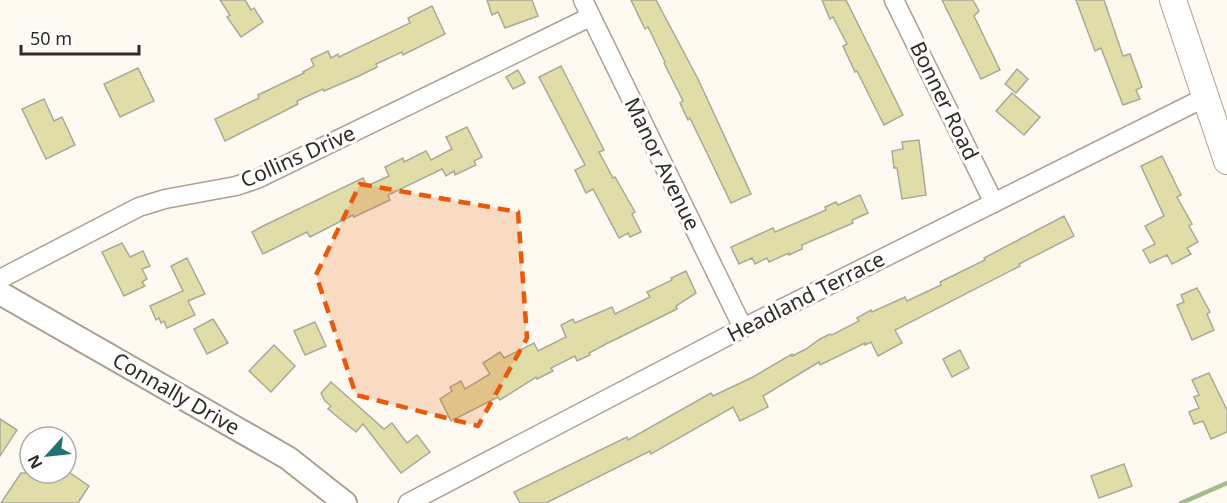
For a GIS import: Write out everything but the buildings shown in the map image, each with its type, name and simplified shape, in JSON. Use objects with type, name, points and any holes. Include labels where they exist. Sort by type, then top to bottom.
[{"type":"main road","points":[[1173,0],[1227,161]]},
{"type":"street","name":"Bonner Road","points":[[894,0],[994,203]]},
{"type":"street","name":"Collins Drive","points":[[0,279],[139,207],[165,199],[236,186],[257,179],[587,8]]},
{"type":"street","name":"Manor Avenue","points":[[587,8],[743,328]]},
{"type":"street","name":"Headland Terrace","points":[[408,503],[743,328],[1206,97]]},
{"type":"street","name":"Connally Drive","points":[[0,294],[288,458],[345,503]]},
{"type":"highlighted area","points":[[360,184],[518,212],[527,338],[478,426],[356,395],[316,275]]},
{"type":"waterway","points":[[1181,503],[1227,483]]}]
